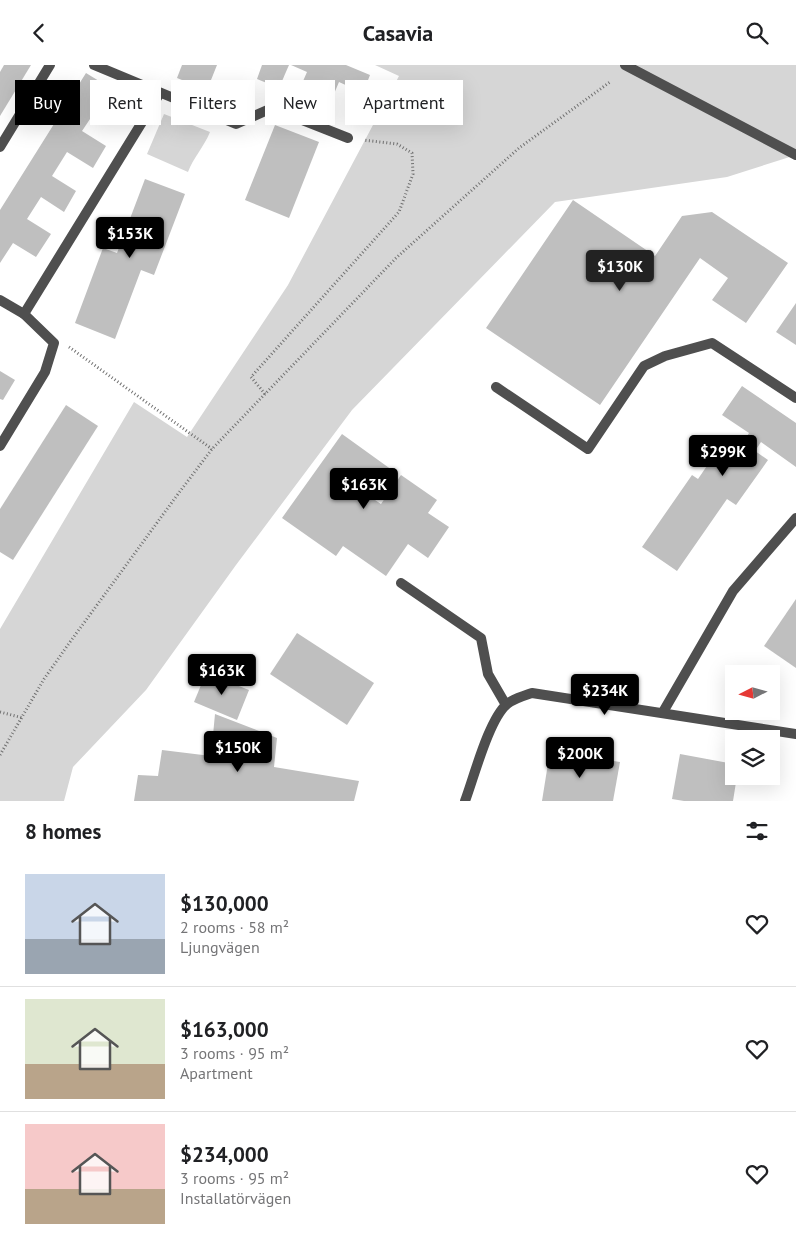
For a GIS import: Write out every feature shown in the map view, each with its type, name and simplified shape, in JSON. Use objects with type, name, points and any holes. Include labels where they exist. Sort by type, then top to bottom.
[{"type":"street","points":[[0,147],[50,65]]},
{"type":"street","points":[[94,65],[129,80]]},
{"type":"street","points":[[625,65],[796,155]]},
{"type":"street","points":[[161,93],[236,124],[272,107],[348,138]]},
{"type":"street","points":[[24,313],[140,125]]},
{"type":"street","points":[[0,300],[24,313],[54,343],[45,372],[0,446]]},
{"type":"street","points":[[496,387],[588,449],[644,366],[665,356],[712,343],[796,398]]},
{"type":"street","points":[[663,712],[733,591],[796,518]]},
{"type":"street","points":[[401,583],[481,639],[488,674],[506,705]]},
{"type":"street","points":[[465,801],[494,721],[506,705],[517,697],[532,693],[796,734]]},
{"type":"path","points":[[0,755],[23,719],[44,679],[178,493],[212,449],[396,258],[519,148],[610,82]]},
{"type":"path","points":[[265,394],[251,377],[399,212],[413,174],[412,153],[397,144],[348,138]]},
{"type":"path","points":[[54,343],[69,346],[212,449]]},
{"type":"path","points":[[0,712],[23,719]]},
{"type":"shaded area","points":[[375,65],[796,65],[796,155],[727,177],[555,202],[352,410],[236,565],[146,690],[73,767],[64,801],[0,801],[0,629],[134,402],[187,437],[288,285],[373,125],[463,125],[463,80],[397,80],[399,76]]},
{"type":"shaded area","points":[[164,114],[171,117],[171,125],[192,125],[210,132],[188,172],[147,154],[159,125],[161,125]]},
{"type":"building","points":[[4,65],[31,65],[22,80],[15,80],[15,91],[0,116],[0,72]]},
{"type":"building","points":[[182,65],[217,65],[211,80],[182,80],[177,78]]},
{"type":"building","points":[[262,65],[289,65],[282,80],[265,80],[265,82],[257,79]]},
{"type":"building","points":[[291,65],[346,65],[370,75],[368,80],[345,80],[345,85],[339,82],[335,91],[335,80],[304,80],[307,72]]},
{"type":"building","points":[[86,73],[97,80],[90,80],[90,119],[82,131],[106,146],[93,168],[67,152],[52,176],[76,191],[64,212],[41,197],[27,219],[51,234],[36,257],[13,243],[0,263],[0,210],[53,125],[80,125],[80,83]]},
{"type":"building","points":[[275,125],[319,142],[289,218],[245,200]]},
{"type":"building","points":[[145,179],[185,194],[154,275],[141,270],[115,339],[75,323],[103,248],[117,253]]},
{"type":"building","points":[[573,200],[655,256],[682,216],[712,212],[788,263],[746,323],[712,300],[728,278],[700,258],[600,405],[486,328]]},
{"type":"building","points":[[796,303],[796,345],[776,332]]},
{"type":"building","points":[[0,371],[15,380],[3,400],[0,399]]},
{"type":"building","points":[[742,386],[796,423],[796,467],[761,442],[755,451],[768,460],[736,505],[727,499],[677,571],[642,547],[692,475],[698,479],[728,435],[742,444],[749,433],[722,415]]},
{"type":"building","points":[[66,405],[98,426],[13,560],[0,552],[0,509]]},
{"type":"building","points":[[342,434],[392,470],[372,498],[381,504],[401,475],[437,500],[428,513],[449,527],[428,558],[408,544],[386,576],[343,546],[336,556],[282,518]]},
{"type":"building","points":[[796,599],[796,668],[764,646]]},
{"type":"building","points":[[297,633],[374,683],[347,725],[270,674]]},
{"type":"building","points":[[206,673],[249,690],[237,720],[194,702]]},
{"type":"building","points":[[215,714],[277,738],[274,767],[359,781],[354,801],[134,801],[138,775],[158,776],[162,750],[211,756]]},
{"type":"building","points":[[550,751],[620,762],[613,801],[542,801]]},
{"type":"building","points":[[680,754],[725,762],[725,785],[736,785],[733,801],[684,801],[672,799]]}]
